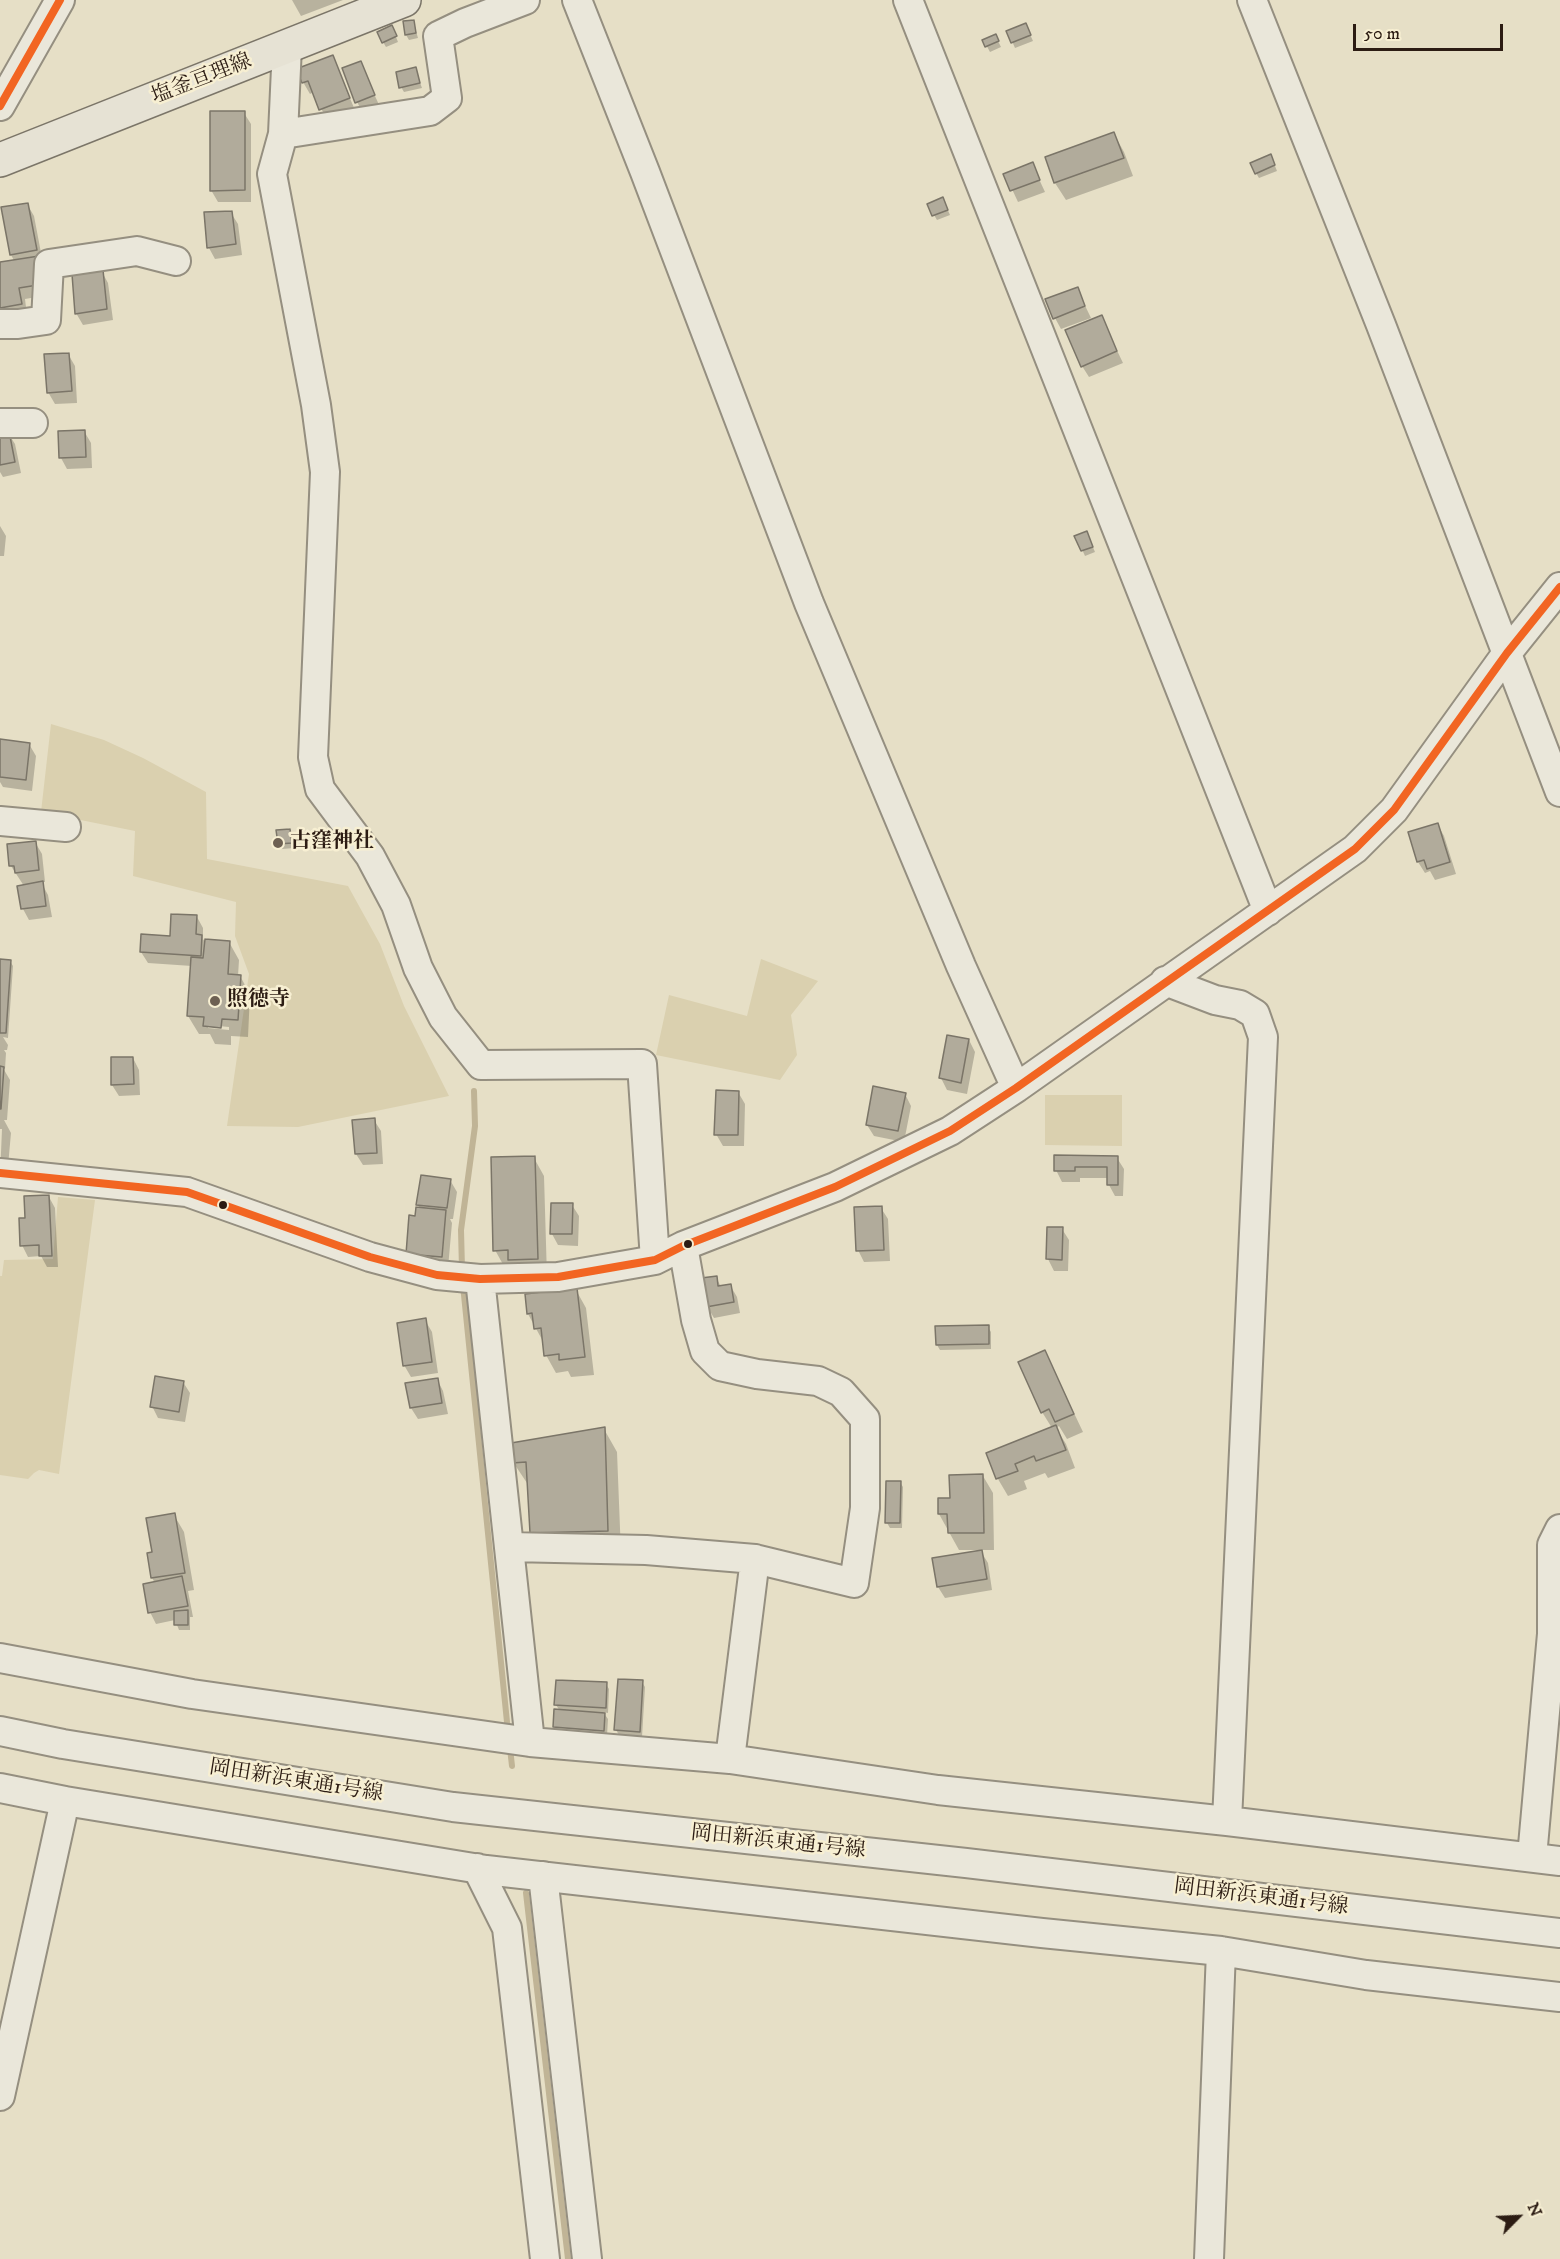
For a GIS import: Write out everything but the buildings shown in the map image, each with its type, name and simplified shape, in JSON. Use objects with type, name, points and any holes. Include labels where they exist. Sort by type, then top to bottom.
[{"type":"main road","name":"塩釜亘理線","points":[[0,160],[404,0]]},
{"type":"street","points":[[0,106],[60,0]]},
{"type":"street","points":[[283,134],[430,111],[447,98],[438,36],[525,0]]},
{"type":"street","points":[[577,0],[809,603],[961,966],[1016,1088]]},
{"type":"street","points":[[908,0],[1268,911]]},
{"type":"street","points":[[1252,0],[1560,792]]},
{"type":"street","points":[[287,46],[283,134],[272,174],[316,405],[325,472],[313,757],[320,789],[370,856],[396,905],[418,968],[443,1017],[481,1065],[642,1064],[655,1260]]},
{"type":"street","points":[[0,324],[46,320],[49,264],[136,251],[176,261]]},
{"type":"street","points":[[0,423],[33,423]]},
{"type":"street","points":[[0,1173],[187,1192],[370,1257],[466,1278],[558,1277],[655,1260],[684,1246],[835,1187],[950,1131],[1016,1088],[1355,849],[1394,810],[1507,653],[1560,587]]},
{"type":"street","points":[[0,821],[66,827]]},
{"type":"street","points":[[1166,981],[1215,1000],[1240,1005],[1255,1014],[1263,1037],[1227,1821]]},
{"type":"street","points":[[510,1547],[646,1550],[755,1559],[854,1583],[866,1508],[865,1419],[841,1392],[818,1381],[757,1374],[720,1366],[705,1351],[696,1320],[684,1246]]},
{"type":"street","points":[[466,1278],[510,1547],[515,1740]]},
{"type":"street","points":[[1532,1857],[1556,1634],[1552,1545],[1560,1529]]},
{"type":"street","points":[[730,1759],[755,1559]]},
{"type":"street","points":[[0,1658],[192,1694],[515,1740],[730,1759],[939,1790],[1227,1821],[1560,1861]]},
{"type":"street","name":"岡田新浜東通1号線","points":[[0,1731],[63,1744],[453,1808],[954,1861],[1560,1933]]},
{"type":"street","points":[[0,1788],[65,1801],[477,1868],[1042,1933],[1221,1951],[1366,1975],[1560,1996]]},
{"type":"street","points":[[0,2096],[65,1801]]},
{"type":"street","points":[[477,1868],[507,1928],[545,2259]]},
{"type":"street","points":[[543,1876],[587,2259]]},
{"type":"street","points":[[1209,2259],[1221,1951]]},
{"type":"shaded area","points":[[51,724],[104,740],[206,792],[207,859],[348,886],[380,944],[404,1006],[449,1096],[298,1127],[227,1126],[249,974],[235,936],[236,902],[133,876],[135,831],[41,812]]},
{"type":"shaded area","points":[[761,959],[818,981],[791,1015],[797,1055],[780,1080],[656,1055],[669,995],[747,1016]]},
{"type":"shaded area","points":[[1045,1095],[1122,1095],[1122,1146],[1045,1145]]},
{"type":"shaded area","points":[[58,1197],[95,1200],[59,1474],[39,1470],[28,1479],[0,1475],[0,1276],[2,1276],[4,1260],[53,1259]]},
{"type":"waterway","points":[[462,1269],[461,1230],[475,1126],[474,1091]]},
{"type":"waterway","points":[[463,1285],[508,1732]]},
{"type":"waterway","points":[[510,1748],[512,1766]]},
{"type":"waterway","points":[[526,1893],[568,2259]]},
{"type":"transit line","points":[[0,106],[60,0]]},
{"type":"transit line","points":[[0,1173],[187,1192],[370,1257],[437,1275],[480,1279],[558,1277],[655,1260],[683,1246],[835,1187],[950,1131],[1016,1088],[1355,849],[1394,810],[1507,653],[1560,587]]},
{"type":"place","name":"古窪神社","points":[[278,843]]},
{"type":"place","name":"照徳寺","points":[[215,1001]]}]
